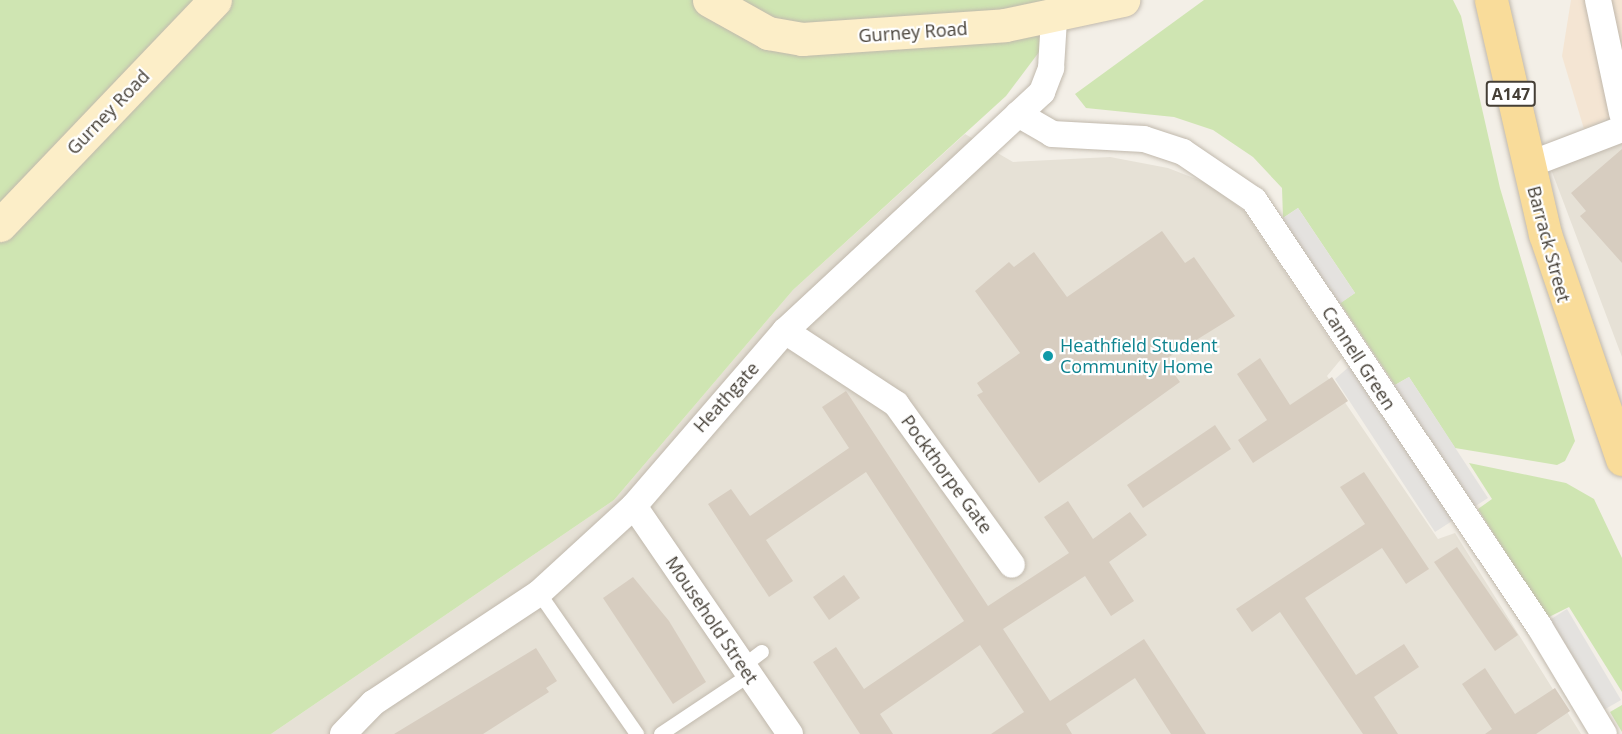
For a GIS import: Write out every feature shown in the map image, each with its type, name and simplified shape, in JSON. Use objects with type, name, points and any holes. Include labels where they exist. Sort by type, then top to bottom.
[{"type":"main road","name":"Barrack Street","points":[[1490,8],[1528,165],[1575,333],[1622,459]]},
{"type":"street","name":"Gurney Road","points":[[0,225],[215,0]]},
{"type":"street","name":"Gurney Road","points":[[709,0],[768,33],[802,39],[1054,19],[1123,0]]},
{"type":"street","points":[[1599,0],[1622,113]]},
{"type":"street","name":"Heathgate","points":[[343,734],[373,703],[540,593],[634,506],[785,331],[1018,114],[1048,81],[1054,19]]},
{"type":"street","name":"Cannell Green","points":[[1018,114],[1052,134],[1144,140],[1183,152],[1254,200],[1539,626],[1604,734]]},
{"type":"street","points":[[1528,165],[1622,129]]},
{"type":"street","name":"Pockthorpe Gate","points":[[785,331],[896,404],[1012,566]]},
{"type":"street","name":"Mousehold Street","points":[[634,506],[751,665],[790,734]]},
{"type":"lane","points":[[540,593],[637,734]]},
{"type":"lane","points":[[661,734],[751,665]]},
{"type":"shaded area","points":[[1571,0],[1622,0],[1622,112],[1584,129],[1562,56]]},
{"type":"shaded area","points":[[1622,112],[1622,357],[1543,148]]},
{"type":"shaded area","points":[[965,134],[1013,162],[1110,157],[1168,168],[1209,184],[1244,211],[1342,358],[1327,376],[1438,539],[1455,533],[1581,734],[271,734],[614,500],[793,290]]},
{"type":"shaded area","points":[[1298,208],[1355,293],[1338,305],[1280,220]]},
{"type":"shaded area","points":[[1351,365],[1395,385],[1409,377],[1488,498],[1435,532],[1335,379]]},
{"type":"shaded area","points":[[1567,609],[1621,700],[1602,711],[1548,621]]},
{"type":"green space","points":[[0,0],[1078,0],[1006,96],[793,290],[614,500],[271,734],[0,734]]},
{"type":"green space","points":[[1204,0],[1453,0],[1461,16],[1500,188],[1575,441],[1565,461],[1557,465],[1455,448],[1409,377],[1395,385],[1340,303],[1355,293],[1298,208],[1283,218],[1282,188],[1253,157],[1213,130],[1174,117],[1086,108],[1075,94]]},
{"type":"green space","points":[[1469,463],[1566,483],[1594,499],[1622,558],[1622,692],[1569,607],[1547,618],[1478,509],[1492,499]]},
{"type":"green space","points":[[1622,705],[1622,732],[1610,712]]},
{"type":"building","points":[[1622,149],[1622,263],[1580,216],[1586,211],[1571,193]]},
{"type":"building","name":"Heathfield Student Community Home","points":[[1162,231],[1185,263],[1194,257],[1235,316],[1164,360],[1180,382],[1039,483],[977,395],[983,392],[977,383],[1020,353],[975,291],[1009,262],[1014,267],[1034,252],[1067,297]]},
{"type":"building","points":[[1260,358],[1290,405],[1332,377],[1348,401],[1253,463],[1238,440],[1267,420],[1237,374]]},
{"type":"building","points":[[846,391],[988,606],[1069,553],[1044,517],[1068,501],[1093,539],[1130,512],[1147,535],[1109,562],[1134,601],[1111,616],[1085,576],[1003,629],[1050,701],[1144,639],[1206,734],[1171,734],[1135,678],[1066,724],[1072,734],[991,734],[1024,712],[980,645],[880,714],[893,734],[860,734],[813,662],[836,647],[864,689],[964,621],[866,472],[766,540],[793,581],[769,597],[708,504],[731,489],[750,516],[849,448],[822,407]]},
{"type":"building","points":[[1215,425],[1231,449],[1143,508],[1127,485]]},
{"type":"building","points":[[1364,472],[1429,569],[1406,584],[1382,548],[1305,598],[1356,675],[1404,644],[1419,667],[1374,697],[1398,734],[1363,734],[1280,612],[1252,632],[1236,609],[1365,524],[1340,487]]},
{"type":"building","points":[[1457,547],[1518,635],[1495,651],[1434,562]]},
{"type":"building","points":[[844,575],[860,598],[829,620],[813,597]]},
{"type":"building","points":[[633,577],[669,621],[706,682],[673,704],[603,598]]},
{"type":"building","points":[[536,648],[557,681],[546,688],[549,692],[483,734],[394,734]]},
{"type":"building","points":[[1485,668],[1515,714],[1555,688],[1570,711],[1536,734],[1485,734],[1492,729],[1462,684]]},
{"type":"place","name":"Heathfield Student Community Home","points":[[1048,356]]}]
